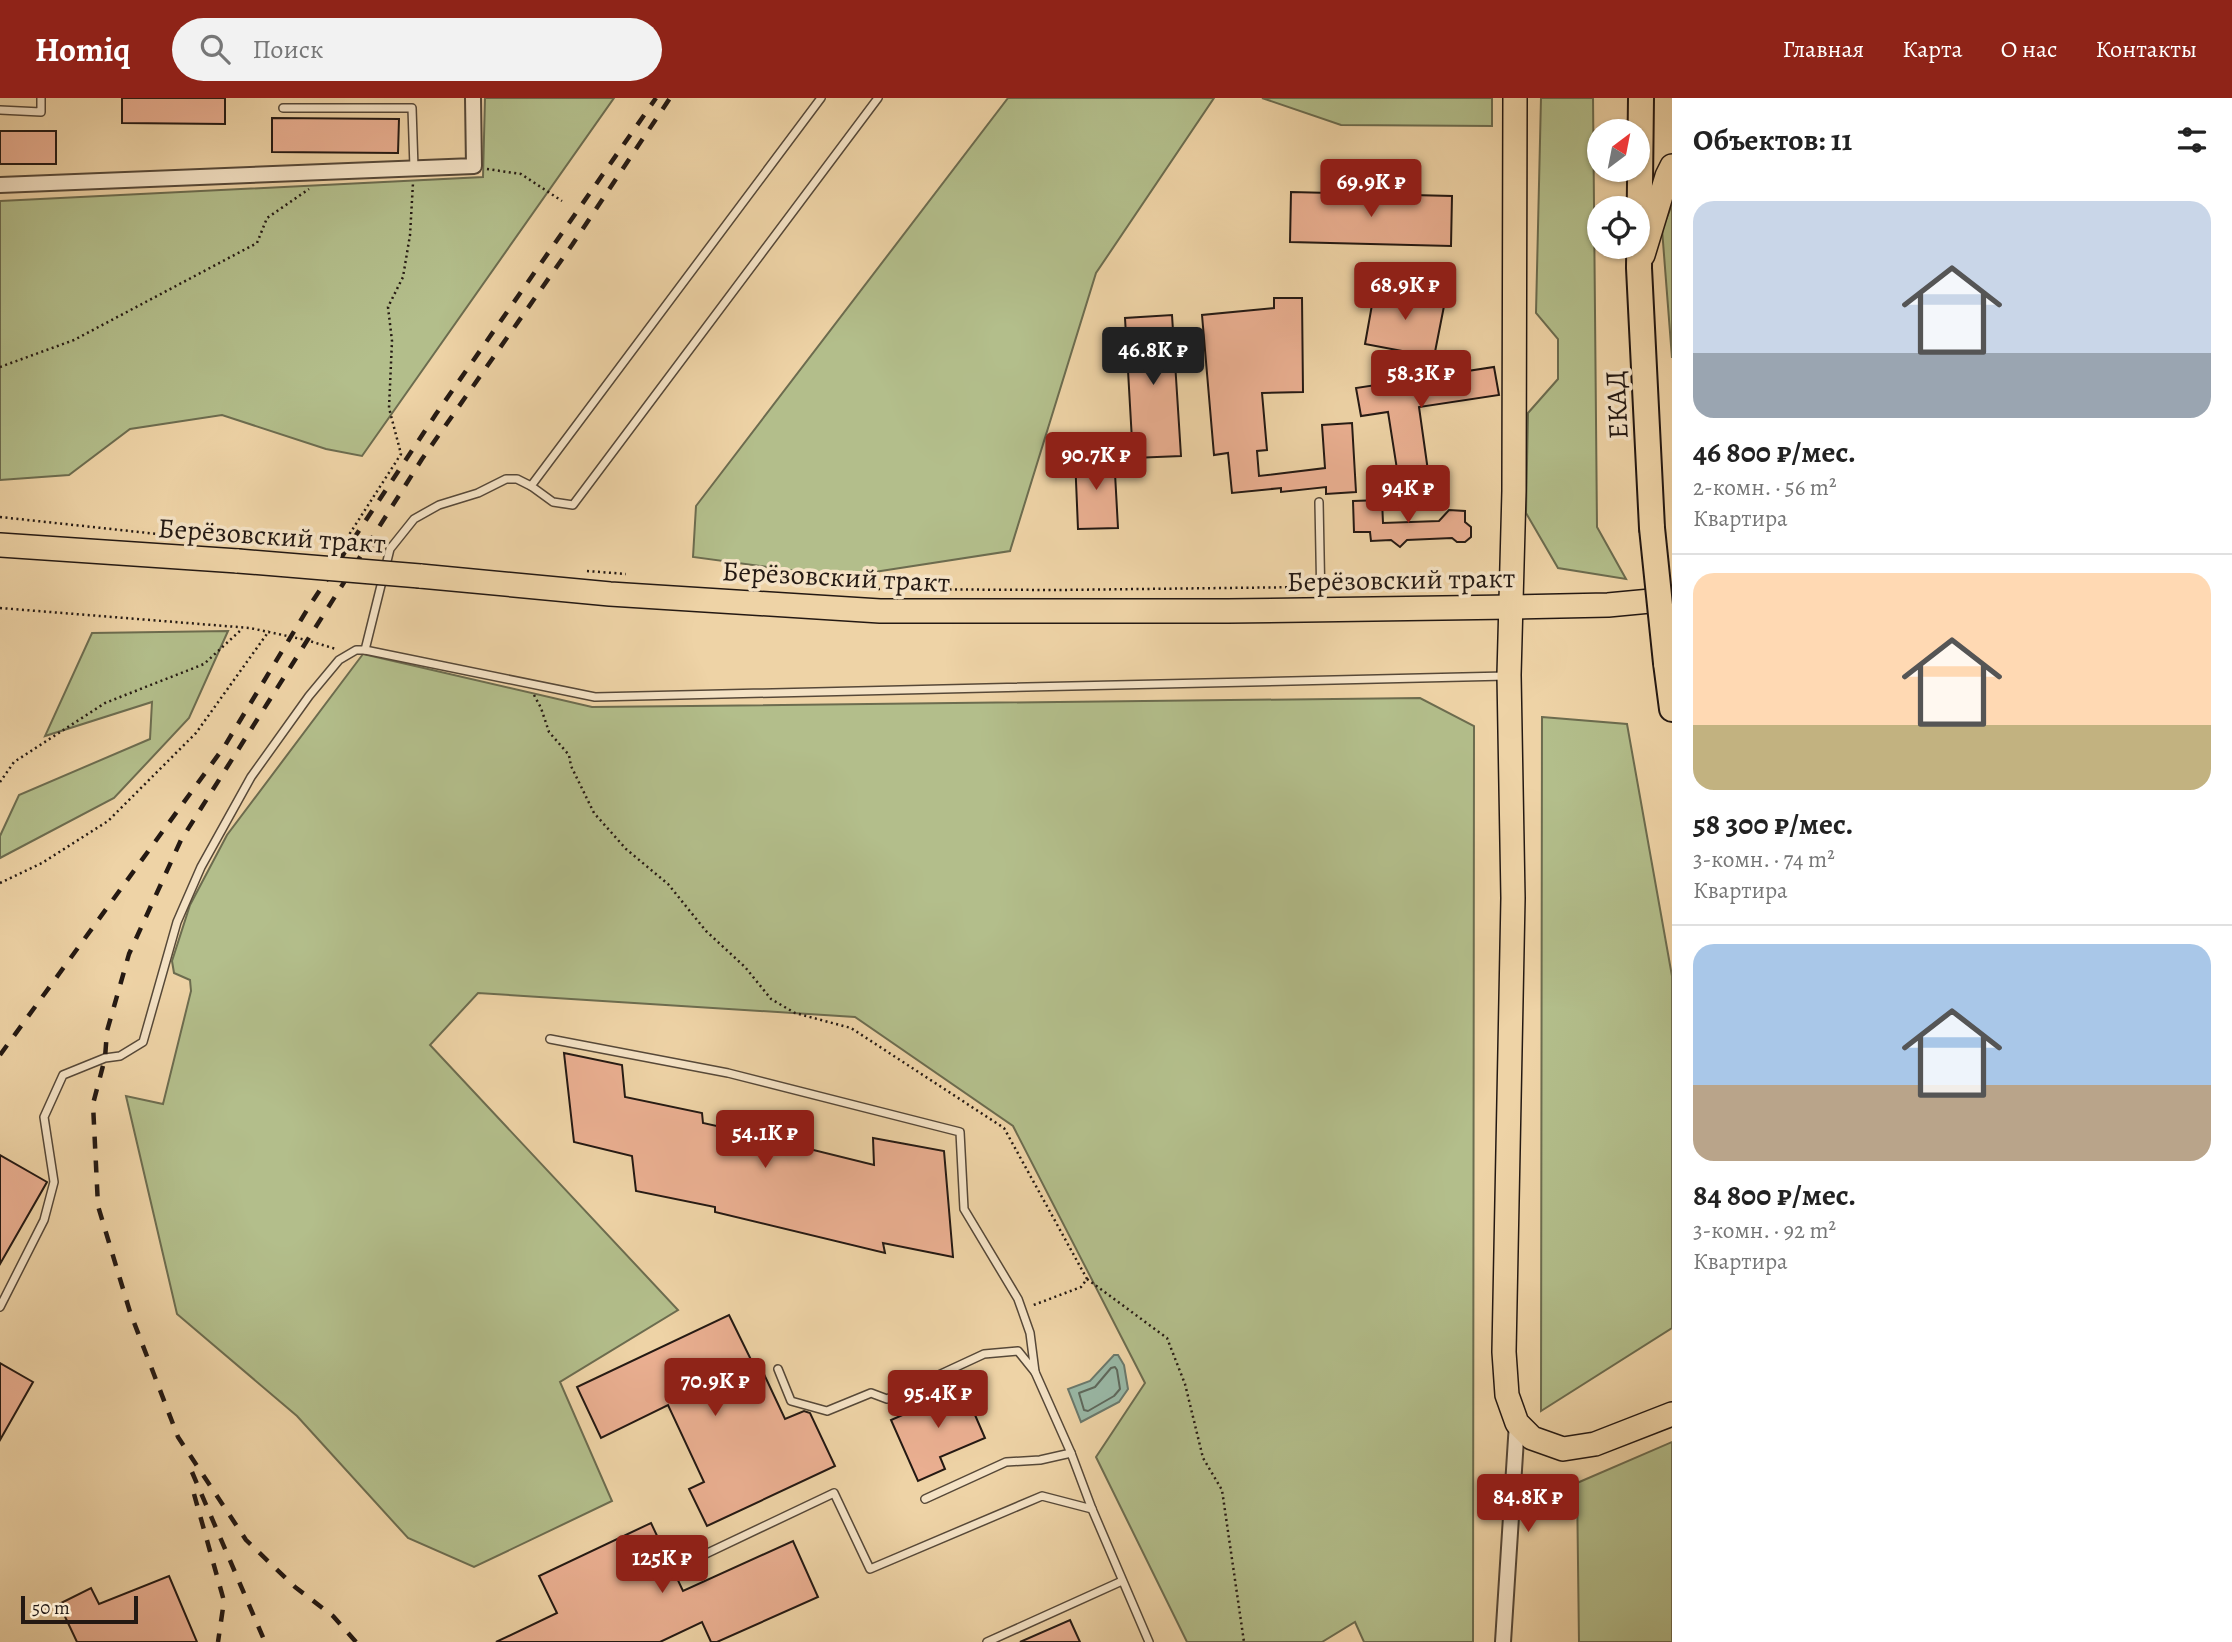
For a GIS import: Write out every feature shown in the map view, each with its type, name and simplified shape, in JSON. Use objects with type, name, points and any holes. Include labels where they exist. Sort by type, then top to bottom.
[{"type":"highway","name":"ЕКАД","points":[[1641,98],[1639,268],[1652,528],[1672,709]]},
{"type":"main road","points":[[1515,98],[1509,676],[1513,898],[1504,1352],[1507,1395],[1517,1423],[1532,1438],[1563,1449],[1595,1444],[1672,1414]]},
{"type":"main road","points":[[1639,268],[1672,166]]},
{"type":"main road","name":"Берёзовский тракт","points":[[0,545],[238,561],[610,594],[880,611],[1321,610],[1608,605],[1672,599]]},
{"type":"street","points":[[0,185],[474,166],[473,98]]},
{"type":"street","points":[[1503,1642],[1517,1423]]},
{"type":"lane","points":[[0,110],[41,112],[41,98]]},
{"type":"lane","points":[[386,98],[386,108]]},
{"type":"lane","points":[[531,486],[821,98]]},
{"type":"lane","points":[[365,650],[390,549],[414,519],[439,505],[478,493],[506,479],[531,486],[553,502],[573,505],[878,98]]},
{"type":"lane","points":[[283,108],[412,108],[414,169]]},
{"type":"lane","points":[[1319,502],[1321,610]]},
{"type":"lane","points":[[0,1307],[44,1220],[54,1182],[44,1117],[63,1075],[105,1058],[120,1056],[144,1042],[177,922],[201,867],[251,776],[309,696],[348,653],[365,650],[595,697],[1509,676]]},
{"type":"lane","points":[[550,1039],[728,1073],[960,1132],[964,1209],[1018,1299],[1030,1333],[1035,1372]]},
{"type":"lane","points":[[778,1369],[791,1401],[827,1410],[871,1393],[887,1399],[984,1354],[1017,1351],[1035,1372],[1149,1642]]},
{"type":"lane","points":[[925,1499],[1006,1462],[1040,1460],[1071,1452]]},
{"type":"lane","points":[[695,1559],[834,1493],[870,1569],[1042,1496],[1092,1509]]},
{"type":"lane","points":[[986,1642],[1122,1581]]},
{"type":"path","points":[[474,166],[521,174],[562,201]]},
{"type":"path","points":[[390,549],[345,541],[401,454],[390,408],[392,341],[388,307],[403,277],[410,235],[414,169]]},
{"type":"path","points":[[0,367],[74,340],[257,243],[267,218],[334,172]]},
{"type":"path","points":[[0,517],[188,537]]},
{"type":"path","points":[[582,571],[636,575]]},
{"type":"path","points":[[855,589],[1056,590],[1321,586]]},
{"type":"path","points":[[0,608],[269,631],[348,653]]},
{"type":"path","points":[[0,782],[15,762],[104,703],[204,664],[243,628]]},
{"type":"path","points":[[0,883],[42,863],[108,821],[196,733],[269,631]]},
{"type":"path","points":[[526,683],[541,708],[549,732],[569,755],[594,813],[626,849],[668,884],[706,931],[745,967],[771,999],[795,1013],[851,1028],[1004,1128],[1087,1279],[1167,1338],[1185,1384],[1203,1458],[1222,1490],[1244,1642]]},
{"type":"path","points":[[1021,1310],[1081,1287],[1087,1279]]},
{"type":"green space","points":[[485,98],[614,98],[362,456],[326,449],[222,415],[130,429],[69,475],[0,480],[0,201],[483,177]]},
{"type":"green space","points":[[1008,98],[1214,98],[1096,273],[1010,551],[842,577],[693,557],[696,506]]},
{"type":"green space","points":[[1262,98],[1492,98],[1492,126],[1341,125]]},
{"type":"green space","points":[[1541,98],[1593,98],[1593,119],[1587,119],[1587,182],[1594,182],[1594,196],[1587,196],[1587,259],[1595,259],[1597,527],[1626,579],[1558,568],[1526,513],[1528,413],[1558,379],[1558,339],[1536,313]]},
{"type":"green space","points":[[1672,205],[1672,358],[1662,229]]},
{"type":"green space","points":[[228,631],[189,718],[114,798],[0,858],[0,836],[19,795],[150,739],[152,702],[45,736],[92,633]]},
{"type":"green space","points":[[363,654],[592,707],[1420,698],[1474,726],[1473,1642],[1364,1642],[1355,1622],[1322,1642],[1187,1642],[1096,1457],[1145,1383],[1013,1126],[855,1017],[478,993],[430,1045],[678,1310],[560,1382],[612,1501],[474,1567],[408,1538],[297,1416],[177,1314],[126,1096],[163,1104],[191,991],[190,980],[174,973],[172,961],[190,905],[227,835]]},
{"type":"green space","points":[[1542,717],[1627,724],[1672,976],[1672,1328],[1541,1411]]},
{"type":"green space","points":[[1672,1442],[1672,1642],[1579,1642],[1577,1483]]},
{"type":"water","points":[[1114,1355],[1118,1355],[1124,1365],[1128,1389],[1119,1402],[1081,1422],[1068,1389],[1090,1381]]},
{"type":"building","points":[[122,98],[225,98],[225,124],[122,123]]},
{"type":"building","points":[[272,118],[399,119],[398,153],[272,152]]},
{"type":"building","points":[[0,131],[56,131],[56,164],[0,164]]},
{"type":"building","points":[[1291,192],[1452,196],[1451,246],[1290,242]]},
{"type":"building","points":[[1375,288],[1445,301],[1434,357],[1365,344]]},
{"type":"building","points":[[1274,298],[1302,298],[1303,392],[1262,393],[1267,450],[1257,451],[1259,476],[1325,468],[1322,425],[1352,423],[1356,492],[1326,494],[1326,487],[1281,492],[1281,488],[1232,493],[1228,453],[1214,455],[1202,315],[1274,308]]},
{"type":"building","points":[[1172,315],[1181,456],[1133,458],[1125,318]]},
{"type":"building","points":[[1494,367],[1499,395],[1419,407],[1429,478],[1399,482],[1388,412],[1361,416],[1356,388]]},
{"type":"building","points":[[1114,455],[1118,528],[1078,529],[1075,457]]},
{"type":"building","points":[[1382,500],[1383,523],[1439,521],[1449,510],[1465,511],[1465,522],[1471,527],[1471,537],[1465,542],[1457,542],[1452,538],[1407,540],[1400,547],[1391,540],[1371,541],[1370,532],[1354,532],[1353,501]]},
{"type":"building","points":[[564,1053],[622,1065],[625,1097],[702,1113],[703,1123],[874,1165],[873,1138],[944,1151],[953,1257],[883,1243],[885,1253],[715,1212],[715,1207],[636,1191],[632,1156],[574,1142]]},
{"type":"building","points":[[0,1155],[47,1182],[0,1264]]},
{"type":"building","points":[[729,1315],[758,1374],[763,1372],[785,1419],[804,1411],[810,1413],[835,1466],[707,1526],[689,1489],[704,1482],[668,1405],[601,1438],[577,1387]]},
{"type":"building","points":[[0,1363],[33,1382],[0,1440]]},
{"type":"building","points":[[959,1378],[985,1438],[940,1457],[945,1469],[918,1481],[891,1420],[946,1396],[942,1386]]},
{"type":"building","points":[[651,1523],[683,1591],[793,1541],[818,1597],[717,1642],[711,1642],[702,1622],[660,1642],[496,1642],[557,1613],[539,1576]]},
{"type":"building","points":[[169,1576],[197,1642],[77,1642],[59,1604],[91,1588],[99,1604]]},
{"type":"building","points":[[1070,1620],[1080,1642],[1020,1642]]},
{"type":"railway","points":[[0,1055],[224,747],[310,605],[436,414],[656,98]]},
{"type":"railway","points":[[356,1642],[333,1616],[295,1587],[246,1540],[178,1437],[130,1312],[98,1206],[93,1104],[105,1058],[107,1031],[129,954],[181,840],[422,459],[572,245],[670,98]]},
{"type":"railway","points":[[192,1472],[265,1642]]},
{"type":"railway","points":[[194,1494],[224,1601],[218,1642]]}]
